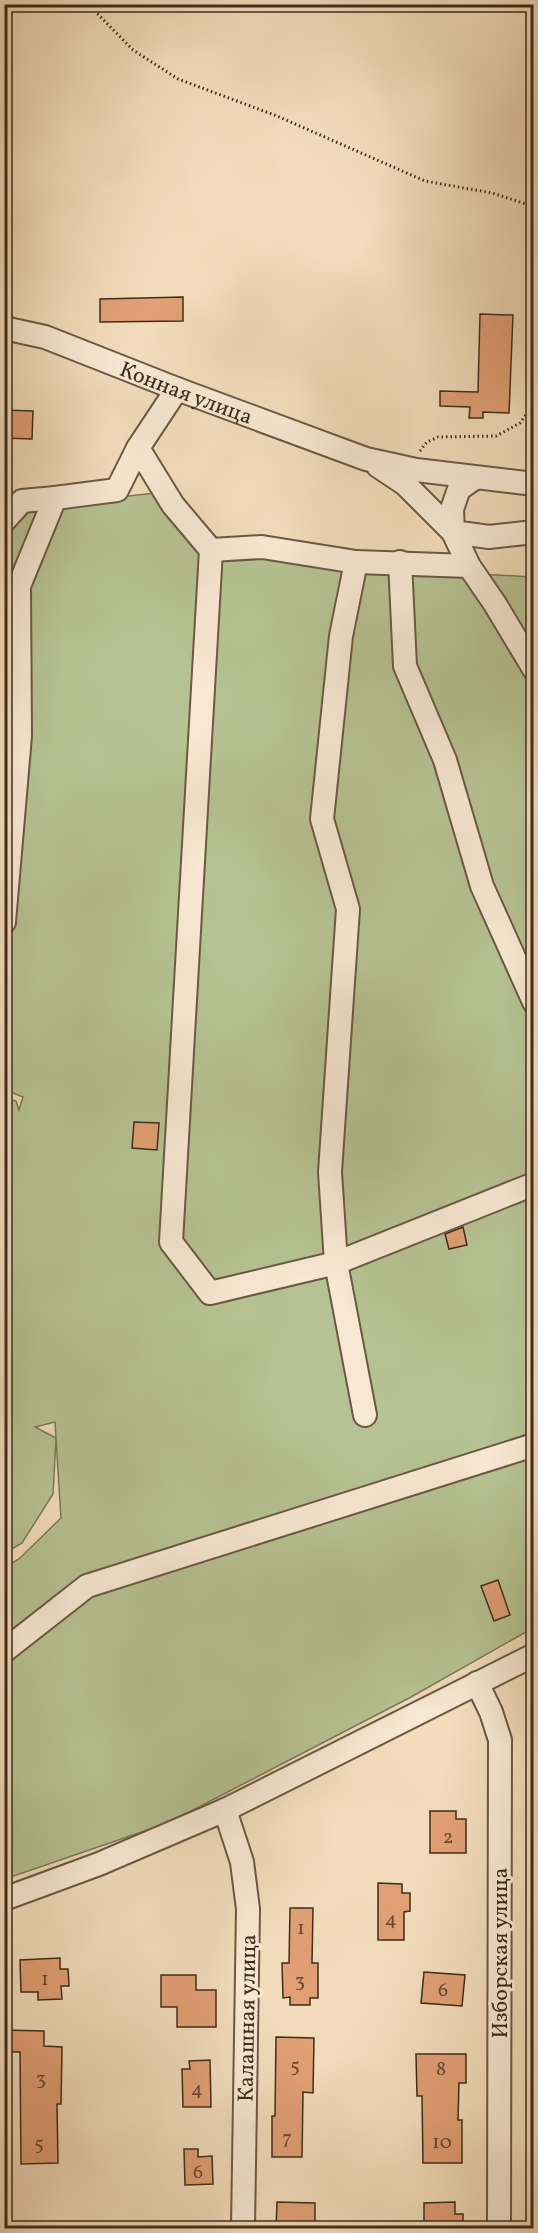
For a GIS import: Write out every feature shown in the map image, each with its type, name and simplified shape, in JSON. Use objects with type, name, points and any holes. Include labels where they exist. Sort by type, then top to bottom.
[{"type":"street","name":"Конная улица","points":[[4,328],[45,336],[177,389],[366,459]]},
{"type":"street","points":[[4,521],[13,503],[117,490],[138,448],[177,389]]},
{"type":"street","points":[[138,448],[172,505],[211,550],[171,1242],[210,1293],[336,1263],[534,1184]]},
{"type":"street","points":[[366,459],[416,470],[534,484]]},
{"type":"street","points":[[366,459],[405,484],[453,532],[469,566],[534,669]]},
{"type":"street","points":[[453,532],[452,509],[459,489],[475,478]]},
{"type":"street","points":[[4,922],[20,736],[19,586],[55,498]]},
{"type":"street","points":[[453,532],[489,537],[534,532]]},
{"type":"street","points":[[211,550],[262,547],[356,562],[469,566]]},
{"type":"street","points":[[356,562],[341,636],[322,819],[348,909],[330,1172],[336,1263],[365,1415]]},
{"type":"street","points":[[400,562],[405,666],[445,760],[482,886],[534,1002]]},
{"type":"street","points":[[4,1651],[87,1586],[534,1444]]},
{"type":"street","points":[[4,1899],[99,1864],[225,1810],[534,1655]]},
{"type":"street","name":"Изборская улица","points":[[477,1683],[491,1712],[500,1740],[499,2229]]},
{"type":"street","name":"Калашная улица","points":[[225,1810],[242,1862],[248,1909],[243,2229]]},
{"type":"path","points":[[88,4],[133,50],[178,79],[277,116],[425,181],[492,194],[526,204],[534,213]]},
{"type":"path","points":[[534,297],[534,351]]},
{"type":"path","points":[[416,470],[419,451],[427,442],[438,437],[496,436],[520,423],[532,406],[534,394]]},
{"type":"green space","points":[[155,493],[198,549],[461,573],[533,577],[533,1628],[411,1697],[168,1823],[5,1879],[5,1567],[19,1559],[61,1518],[56,1438],[53,1494],[22,1543],[5,1553],[4,1098],[16,1101],[19,1110],[23,1097],[5,1090],[5,510]],"holes":[[[55,1422],[56,1438],[35,1427]]]},
{"type":"building","points":[[183,297],[183,321],[100,322],[100,299]]},
{"type":"building","points":[[480,314],[513,315],[509,413],[483,412],[483,418],[469,418],[470,407],[440,406],[440,391],[478,392]]},
{"type":"building","points":[[4,410],[33,411],[32,439],[4,438]]},
{"type":"building","points":[[134,1122],[159,1123],[157,1150],[132,1148]]},
{"type":"building","points":[[463,1227],[467,1245],[449,1249],[445,1234]]},
{"type":"building","points":[[498,1580],[510,1615],[494,1621],[481,1586]]},
{"type":"building","points":[[430,1811],[456,1811],[456,1819],[466,1819],[466,1853],[430,1853]]},
{"type":"building","points":[[378,1883],[402,1884],[402,1893],[410,1893],[410,1911],[404,1912],[404,1940],[378,1940]]},
{"type":"building","points":[[290,1908],[313,1908],[312,1963],[318,1963],[318,1998],[310,1998],[310,2005],[290,2005],[290,1997],[283,1998],[282,1963],[289,1963]]},
{"type":"building","points":[[60,1958],[60,1969],[68,1969],[69,1986],[61,1986],[62,1999],[38,2000],[38,1992],[21,1992],[20,1960]]},
{"type":"building","points":[[424,1972],[465,1975],[462,2006],[421,2003]]},
{"type":"building","points":[[161,1975],[196,1975],[196,1990],[216,1990],[216,2027],[177,2027],[177,2007],[161,2007]]},
{"type":"building","points":[[4,2030],[44,2031],[44,2046],[62,2047],[61,2104],[57,2104],[58,2163],[21,2164],[20,2052],[4,2052]]},
{"type":"building","points":[[276,2037],[314,2038],[313,2093],[303,2092],[302,2157],[272,2157]]},
{"type":"building","points":[[416,2054],[466,2054],[466,2083],[459,2083],[458,2120],[462,2120],[462,2163],[423,2163],[422,2096],[417,2096]]},
{"type":"building","points":[[210,2060],[211,2107],[183,2107],[182,2069],[190,2069],[189,2061]]},
{"type":"building","points":[[184,2149],[198,2149],[198,2157],[212,2156],[213,2184],[185,2185]]},
{"type":"building","points":[[277,2202],[315,2203],[315,2229],[276,2229]]},
{"type":"building","points":[[455,2202],[455,2214],[463,2214],[463,2229],[424,2229],[424,2203]]}]
